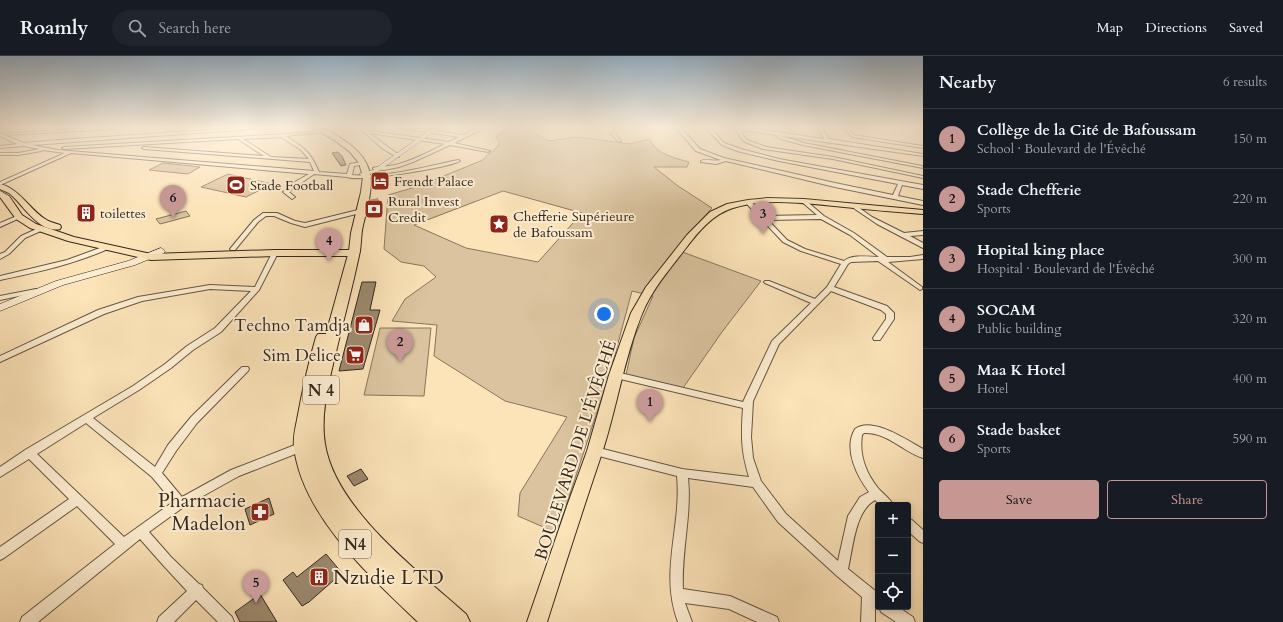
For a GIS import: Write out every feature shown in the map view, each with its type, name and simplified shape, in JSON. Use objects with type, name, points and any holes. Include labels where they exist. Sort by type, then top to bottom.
[{"type":"highway","points":[[353,154],[364,174]]},
{"type":"highway","name":"N 4","points":[[364,174],[356,233],[327,357],[316,421],[309,445],[335,495],[380,550]]},
{"type":"highway","name":"N4","points":[[309,445],[312,479],[333,516],[350,539],[435,622]]},
{"type":"highway","name":"N4","points":[[380,550],[458,622]]},
{"type":"main road","points":[[0,185],[12,192],[43,222],[80,233],[161,251],[233,249],[351,250]]},
{"type":"main road","points":[[0,193],[6,198],[19,216],[33,226],[108,247],[151,257],[351,250]]},
{"type":"main road","name":"BOULEVARD DE L'ÉVÊCHÉ","points":[[537,622],[575,506],[595,451],[616,375],[637,313],[651,287],[690,237],[713,214],[730,206],[748,202],[768,200],[804,201],[923,212]]},
{"type":"street","points":[[0,185],[65,154]]},
{"type":"street","points":[[97,154],[349,177],[364,174],[409,172],[458,161]]},
{"type":"street","points":[[229,154],[311,161]]},
{"type":"street","points":[[265,154],[271,158]]},
{"type":"street","points":[[307,154],[311,158],[315,174]]},
{"type":"street","points":[[364,174],[378,168],[396,156],[393,154]]},
{"type":"street","points":[[378,168],[385,170],[428,154]]},
{"type":"street","points":[[710,154],[725,160],[835,186],[923,203]]},
{"type":"street","points":[[757,154],[923,187]]},
{"type":"street","points":[[809,154],[833,158],[923,177]]},
{"type":"street","points":[[858,154],[922,166]]},
{"type":"street","points":[[703,161],[716,163],[725,160]]},
{"type":"street","points":[[349,177],[352,165],[359,163]]},
{"type":"street","points":[[914,175],[922,166]]},
{"type":"street","points":[[292,196],[286,192],[288,189],[297,182],[315,174]]},
{"type":"street","points":[[895,197],[901,182]]},
{"type":"street","points":[[804,201],[822,217],[852,234],[920,288]]},
{"type":"street","points":[[748,202],[786,241],[810,253],[845,263]]},
{"type":"street","points":[[854,206],[867,216],[923,246]]},
{"type":"street","points":[[233,249],[256,221],[265,214],[275,214],[293,222],[305,225],[358,212]]},
{"type":"street","points":[[0,224],[19,216]]},
{"type":"street","points":[[762,218],[822,217]]},
{"type":"street","points":[[0,258],[23,238],[41,229]]},
{"type":"street","points":[[904,235],[923,233]]},
{"type":"street","points":[[0,278],[60,263],[98,252],[108,247]]},
{"type":"street","points":[[0,308],[36,291],[80,276],[151,257],[161,251]]},
{"type":"street","points":[[0,473],[141,384],[168,366],[190,348],[218,330],[257,290],[275,253]]},
{"type":"street","points":[[868,622],[873,598],[841,572],[787,522],[756,483],[748,458],[746,437],[747,406],[775,343],[788,328],[830,288],[845,263],[855,259],[923,257]]},
{"type":"street","points":[[767,282],[816,302]]},
{"type":"street","points":[[0,359],[101,312],[141,299],[210,288],[257,290]]},
{"type":"street","points":[[830,288],[884,308],[890,313],[890,319],[877,338]]},
{"type":"street","points":[[0,298],[36,291]]},
{"type":"street","points":[[156,474],[172,448],[194,420],[245,369]]},
{"type":"street","points":[[616,375],[747,406]]},
{"type":"street","points":[[86,418],[156,474],[181,503]]},
{"type":"street","points":[[884,502],[875,494],[862,475],[855,450],[856,434],[860,430],[872,429],[923,454]]},
{"type":"street","points":[[27,622],[141,531],[181,503],[235,473],[309,445]]},
{"type":"street","points":[[595,451],[682,473],[756,483]]},
{"type":"street","points":[[29,454],[124,545]]},
{"type":"street","points":[[682,473],[683,497],[676,580],[677,595],[685,622]]},
{"type":"street","points":[[841,572],[854,516],[864,500],[875,494]]},
{"type":"street","points":[[0,554],[77,500]]},
{"type":"street","points":[[911,527],[923,537]]},
{"type":"street","points":[[141,531],[167,561],[227,622]]},
{"type":"street","points":[[164,622],[197,590]]},
{"type":"street","points":[[677,595],[730,603],[772,622]]},
{"type":"street","points":[[890,610],[908,622]]},
{"type":"shaded area","points":[[489,154],[665,154],[689,162],[687,167],[654,167],[678,186],[712,208],[690,232],[677,250],[761,281],[722,332],[683,388],[626,375],[634,338],[653,296],[632,291],[610,373],[557,533],[518,516],[520,493],[567,417],[505,401],[434,356],[437,325],[392,321],[405,299],[436,277],[424,266],[401,262],[384,249],[388,195],[419,186],[483,160]],"holes":[[[503,191],[582,213],[538,262],[466,248],[414,225]]]},
{"type":"shaded area","points":[[163,163],[200,167],[188,174],[149,170]]},
{"type":"shaded area","name":"Stade Football","points":[[228,174],[272,184],[246,197],[201,187]]},
{"type":"shaded area","points":[[186,211],[190,216],[160,224],[156,219]]},
{"type":"shaded area","points":[[380,328],[431,328],[424,396],[364,395]]},
{"type":"building","points":[[333,154],[340,154],[342,156],[346,165],[341,166]]},
{"type":"building","points":[[378,199],[378,212],[370,212],[370,200]]},
{"type":"building","points":[[362,282],[376,282],[370,310],[380,310],[363,369],[339,371]]},
{"type":"building","points":[[361,469],[368,479],[354,486],[347,476]]},
{"type":"building","name":"Pharmacie Madelon","points":[[269,498],[274,514],[250,525],[245,509]]},
{"type":"building","name":"Nzudie LTD","points":[[326,554],[342,573],[309,602],[302,606],[283,580],[293,572],[297,577]]},
{"type":"building","points":[[260,594],[277,622],[240,622],[235,612]]},
{"type":"place","name":"Frendt Palace","points":[[380,181]]},
{"type":"place","name":"Stade Football","points":[[236,185]]},
{"type":"place","name":"Rural Invest Credit","points":[[374,209]]},
{"type":"place","name":"toilettes","points":[[86,213]]},
{"type":"place","name":"Stade basket","points":[[173,218]]},
{"type":"place","name":"Chefferie Supérieure de Bafoussam","points":[[499,224]]},
{"type":"place","name":"Hopital king place","points":[[763,234]]},
{"type":"place","name":"SOCAM","points":[[329,261]]},
{"type":"place","name":"Techno Tamdja","points":[[364,325]]},
{"type":"place","name":"Sim Delice","points":[[355,355]]},
{"type":"place","name":"Stade Chefferie","points":[[400,362]]},
{"type":"place","name":"Collège de la Cité de Bafoussam","points":[[650,422]]},
{"type":"place","name":"Pharmacie Madelon","points":[[260,512]]},
{"type":"place","name":"Nzudie LTD","points":[[319,577]]},
{"type":"place","name":"Maa K Hotel","points":[[256,603]]}]
